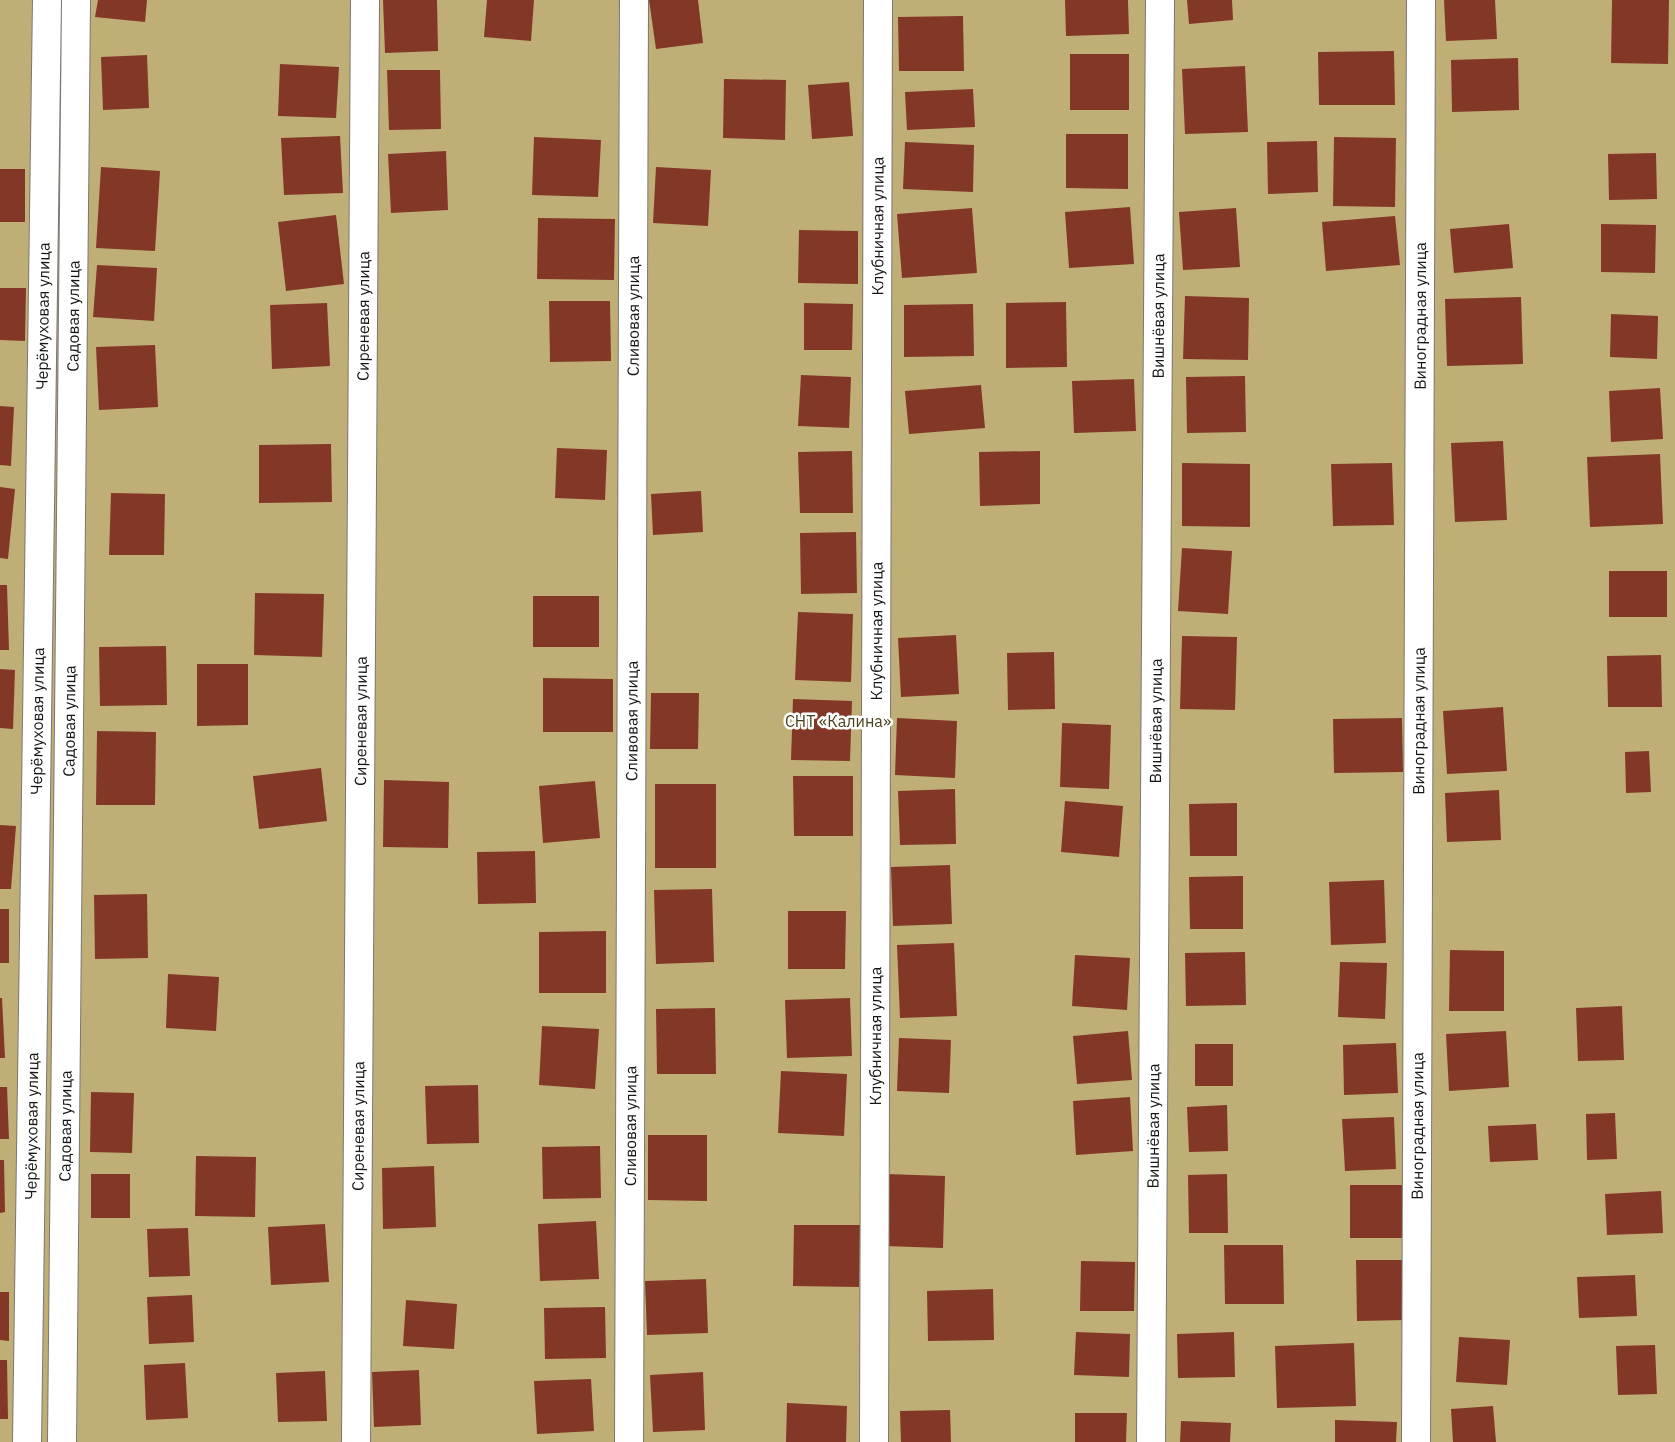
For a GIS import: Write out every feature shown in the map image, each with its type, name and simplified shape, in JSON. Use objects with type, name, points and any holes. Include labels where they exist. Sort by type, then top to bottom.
[{"type":"street","name":"Черёмуховая улица","points":[[27,1442],[47,0]]},
{"type":"street","name":"Садовая улица","points":[[62,1442],[76,0]]},
{"type":"street","name":"Сиреневая улица","points":[[356,1442],[365,0]]},
{"type":"street","name":"Сливовая улица","points":[[629,1442],[634,0]]},
{"type":"street","name":"Клубничная улица","points":[[874,1442],[878,0]]},
{"type":"street","name":"Вишнёвая улица","points":[[1151,1442],[1160,0]]},
{"type":"street","name":"Виноградная улица","points":[[1416,1442],[1421,0]]},
{"type":"green space","name":"СНТ «Калина»","points":[[0,0],[1675,0],[1675,1442],[0,1442]]},
{"type":"building","points":[[98,0],[147,0],[145,22],[95,17]]},
{"type":"building","points":[[383,0],[437,0],[438,51],[385,53]]},
{"type":"building","points":[[487,0],[534,0],[531,41],[484,37]]},
{"type":"building","points":[[649,0],[698,0],[703,43],[656,49]]},
{"type":"building","points":[[1065,0],[1128,0],[1129,34],[1066,36]]},
{"type":"building","points":[[1187,0],[1232,0],[1233,20],[1189,24]]},
{"type":"building","points":[[1444,0],[1495,0],[1497,39],[1446,41]]},
{"type":"building","points":[[1612,0],[1669,0],[1668,64],[1611,63]]},
{"type":"building","points":[[963,16],[964,71],[899,71],[898,17]]},
{"type":"building","points":[[1394,51],[1395,105],[1319,105],[1318,52]]},
{"type":"building","points":[[1070,54],[1129,54],[1129,110],[1070,110]]},
{"type":"building","points":[[147,55],[149,108],[103,110],[101,57]]},
{"type":"building","points":[[1518,58],[1519,110],[1452,112],[1451,60]]},
{"type":"building","points":[[280,64],[339,67],[336,118],[278,116]]},
{"type":"building","points":[[1245,66],[1248,132],[1185,134],[1182,69]]},
{"type":"building","points":[[387,70],[440,70],[441,129],[389,130]]},
{"type":"building","points":[[724,79],[786,80],[785,140],[723,138]]},
{"type":"building","points":[[849,82],[853,136],[812,139],[808,85]]},
{"type":"building","points":[[973,89],[975,127],[907,130],[905,92]]},
{"type":"building","points":[[1066,134],[1128,134],[1128,189],[1066,188]]},
{"type":"building","points":[[340,136],[343,193],[284,195],[281,138]]},
{"type":"building","points":[[534,137],[601,140],[598,197],[532,195]]},
{"type":"building","points":[[1334,137],[1396,138],[1395,207],[1333,206]]},
{"type":"building","points":[[1317,141],[1318,192],[1268,194],[1267,142]]},
{"type":"building","points":[[905,142],[974,145],[973,192],[903,189]]},
{"type":"building","points":[[446,151],[448,210],[391,213],[388,154]]},
{"type":"building","points":[[1656,153],[1657,199],[1609,200],[1608,154]]},
{"type":"building","points":[[101,167],[160,171],[155,251],[96,248]]},
{"type":"building","points":[[656,167],[711,170],[708,226],[653,223]]},
{"type":"building","points":[[0,169],[25,169],[25,222],[0,222]]},
{"type":"building","points":[[1130,207],[1134,264],[1069,268],[1065,212]]},
{"type":"building","points":[[972,208],[977,273],[902,278],[897,214]]},
{"type":"building","points":[[1236,208],[1240,267],[1183,270],[1179,212]]},
{"type":"building","points":[[336,215],[344,284],[286,291],[278,222]]},
{"type":"building","points":[[1395,216],[1400,265],[1326,271],[1322,222]]},
{"type":"building","points":[[538,218],[615,219],[614,280],[537,279]]},
{"type":"building","points":[[1509,224],[1513,268],[1454,273],[1450,229]]},
{"type":"building","points":[[1601,224],[1656,225],[1655,273],[1601,272]]},
{"type":"building","points":[[799,230],[858,231],[858,284],[798,283]]},
{"type":"building","points":[[97,265],[157,268],[154,321],[93,317]]},
{"type":"building","points":[[0,288],[26,288],[25,341],[0,340]]},
{"type":"building","points":[[1185,296],[1249,298],[1248,360],[1183,359]]},
{"type":"building","points":[[1521,297],[1523,364],[1447,366],[1445,299]]},
{"type":"building","points":[[549,301],[610,301],[611,361],[550,362]]},
{"type":"building","points":[[1066,302],[1067,367],[1006,368],[1006,303]]},
{"type":"building","points":[[327,303],[330,366],[272,369],[270,305]]},
{"type":"building","points":[[804,303],[853,304],[852,350],[804,350]]},
{"type":"building","points":[[973,304],[974,356],[904,357],[904,305]]},
{"type":"building","points":[[1611,314],[1658,316],[1657,359],[1610,357]]},
{"type":"building","points":[[155,345],[158,407],[99,410],[96,347]]},
{"type":"building","points":[[801,375],[851,377],[849,428],[798,426]]},
{"type":"building","points":[[1245,376],[1246,432],[1187,433],[1186,377]]},
{"type":"building","points":[[1134,379],[1136,431],[1074,433],[1072,381]]},
{"type":"building","points":[[981,385],[985,428],[909,434],[905,391]]},
{"type":"building","points":[[1660,388],[1663,439],[1611,442],[1609,391]]},
{"type":"building","points":[[0,406],[14,407],[11,466],[0,465]]},
{"type":"building","points":[[1503,441],[1507,520],[1455,522],[1451,443]]},
{"type":"building","points":[[331,444],[332,502],[259,503],[259,445]]},
{"type":"building","points":[[557,448],[607,450],[605,500],[555,498]]},
{"type":"building","points":[[852,451],[853,513],[800,513],[798,452]]},
{"type":"building","points":[[1040,451],[1040,504],[980,506],[979,452]]},
{"type":"building","points":[[1660,454],[1663,524],[1590,527],[1587,457]]},
{"type":"building","points":[[1182,463],[1250,464],[1250,527],[1182,526]]},
{"type":"building","points":[[1392,463],[1394,525],[1333,526],[1331,464]]},
{"type":"building","points":[[0,487],[15,489],[8,559],[0,558]]},
{"type":"building","points":[[701,491],[703,532],[653,535],[651,494]]},
{"type":"building","points":[[111,493],[165,494],[164,555],[109,555]]},
{"type":"building","points":[[856,532],[857,593],[801,594],[800,533]]},
{"type":"building","points":[[1182,548],[1232,551],[1228,614],[1178,611]]},
{"type":"building","points":[[1609,571],[1667,571],[1667,617],[1609,617]]},
{"type":"building","points":[[0,585],[7,585],[9,650],[0,650]]},
{"type":"building","points":[[255,593],[324,594],[322,657],[254,655]]},
{"type":"building","points":[[533,596],[599,596],[599,647],[533,647]]},
{"type":"building","points":[[798,612],[853,614],[851,682],[795,680]]},
{"type":"building","points":[[956,635],[959,694],[901,697],[898,638]]},
{"type":"building","points":[[1182,636],[1237,637],[1235,710],[1180,709]]},
{"type":"building","points":[[166,646],[167,705],[100,706],[99,647]]},
{"type":"building","points":[[1054,652],[1055,709],[1008,710],[1007,653]]},
{"type":"building","points":[[1661,655],[1662,707],[1608,707],[1607,656]]},
{"type":"building","points":[[197,664],[248,664],[248,725],[197,726]]},
{"type":"building","points":[[0,669],[15,670],[13,729],[0,728]]},
{"type":"building","points":[[543,678],[613,679],[613,732],[543,732]]},
{"type":"building","points":[[651,693],[699,693],[698,749],[650,749]]},
{"type":"building","points":[[793,699],[852,701],[850,761],[791,760]]},
{"type":"building","points":[[1503,707],[1507,771],[1447,774],[1443,711]]},
{"type":"building","points":[[897,718],[957,721],[955,778],[895,775]]},
{"type":"building","points":[[1402,718],[1403,772],[1334,773],[1333,719]]},
{"type":"building","points":[[1062,723],[1111,725],[1109,789],[1060,787]]},
{"type":"building","points":[[97,731],[156,732],[155,805],[96,805]]},
{"type":"building","points":[[1649,751],[1651,792],[1626,793],[1625,752]]},
{"type":"building","points":[[321,768],[327,821],[259,829],[253,776]]},
{"type":"building","points":[[793,776],[853,776],[853,836],[794,836]]},
{"type":"building","points":[[384,780],[449,782],[448,848],[383,847]]},
{"type":"building","points":[[595,781],[600,838],[543,843],[539,786]]},
{"type":"building","points":[[655,784],[716,784],[716,868],[655,868]]},
{"type":"building","points":[[955,789],[956,844],[900,845],[898,791]]},
{"type":"building","points":[[1499,790],[1501,840],[1447,842],[1445,793]]},
{"type":"building","points":[[1065,801],[1123,806],[1119,857],[1061,852]]},
{"type":"building","points":[[1237,803],[1237,856],[1190,856],[1189,804]]},
{"type":"building","points":[[0,825],[16,826],[11,889],[0,889]]},
{"type":"building","points":[[535,851],[536,903],[478,904],[477,852]]},
{"type":"building","points":[[950,865],[952,924],[893,926],[891,867]]},
{"type":"building","points":[[1243,876],[1243,929],[1190,929],[1189,877]]},
{"type":"building","points":[[1384,880],[1386,943],[1331,945],[1329,882]]},
{"type":"building","points":[[712,889],[714,962],[656,964],[654,890]]},
{"type":"building","points":[[147,894],[148,958],[95,959],[94,895]]},
{"type":"building","points":[[0,909],[9,909],[9,963],[0,963]]},
{"type":"building","points":[[788,911],[846,911],[845,969],[788,969]]},
{"type":"building","points":[[606,931],[606,993],[539,993],[539,932]]},
{"type":"building","points":[[954,943],[957,1016],[900,1018],[897,945]]},
{"type":"building","points":[[1450,950],[1504,951],[1504,1011],[1449,1011]]},
{"type":"building","points":[[1245,952],[1246,1005],[1186,1006],[1185,953]]},
{"type":"building","points":[[1075,955],[1130,958],[1127,1010],[1072,1006]]},
{"type":"building","points":[[1340,962],[1387,963],[1385,1019],[1338,1017]]},
{"type":"building","points":[[168,974],[219,977],[216,1031],[166,1028]]},
{"type":"building","points":[[0,998],[2,998],[5,1058],[0,1058]]},
{"type":"building","points":[[850,998],[852,1056],[787,1058],[785,1000]]},
{"type":"building","points":[[1622,1006],[1624,1060],[1578,1061],[1576,1008]]},
{"type":"building","points":[[715,1008],[716,1074],[657,1074],[656,1009]]},
{"type":"building","points":[[542,1026],[599,1029],[595,1089],[539,1085]]},
{"type":"building","points":[[1128,1031],[1132,1080],[1077,1084],[1073,1036]]},
{"type":"building","points":[[1506,1031],[1509,1087],[1449,1091],[1446,1034]]},
{"type":"building","points":[[899,1038],[951,1040],[949,1093],[897,1091]]},
{"type":"building","points":[[1396,1043],[1398,1093],[1344,1095],[1343,1045]]},
{"type":"building","points":[[1195,1044],[1233,1044],[1233,1086],[1195,1086]]},
{"type":"building","points":[[781,1071],[847,1074],[844,1136],[778,1133]]},
{"type":"building","points":[[478,1085],[479,1143],[427,1144],[425,1086]]},
{"type":"building","points":[[0,1087],[7,1087],[9,1139],[0,1139]]},
{"type":"building","points":[[91,1092],[134,1093],[132,1153],[90,1152]]},
{"type":"building","points":[[1130,1097],[1133,1151],[1076,1155],[1073,1101]]},
{"type":"building","points":[[1227,1105],[1228,1151],[1189,1152],[1187,1107]]},
{"type":"building","points":[[1615,1113],[1617,1159],[1587,1160],[1586,1114]]},
{"type":"building","points":[[1394,1117],[1396,1169],[1345,1171],[1342,1119]]},
{"type":"building","points":[[1536,1124],[1538,1160],[1490,1162],[1488,1126]]},
{"type":"building","points":[[648,1135],[707,1135],[707,1201],[648,1200]]},
{"type":"building","points":[[600,1146],[601,1198],[543,1199],[542,1147]]},
{"type":"building","points":[[196,1156],[256,1157],[255,1217],[195,1216]]},
{"type":"building","points":[[0,1160],[4,1160],[5,1212],[0,1213]]},
{"type":"building","points":[[434,1166],[436,1227],[383,1229],[382,1168]]},
{"type":"building","points":[[91,1174],[130,1174],[130,1218],[91,1218]]},
{"type":"building","points":[[886,1174],[945,1176],[943,1248],[884,1246]]},
{"type":"building","points":[[1227,1174],[1228,1233],[1189,1233],[1188,1175]]},
{"type":"building","points":[[1350,1185],[1402,1185],[1402,1238],[1350,1238]]},
{"type":"building","points":[[1661,1191],[1663,1233],[1607,1235],[1605,1194]]},
{"type":"building","points":[[596,1221],[599,1279],[540,1281],[538,1224]]},
{"type":"building","points":[[325,1224],[329,1282],[271,1285],[268,1227]]},
{"type":"building","points":[[794,1225],[860,1225],[859,1287],[793,1286]]},
{"type":"building","points":[[188,1228],[190,1276],[149,1277],[147,1229]]},
{"type":"building","points":[[1224,1245],[1283,1245],[1284,1304],[1225,1304]]},
{"type":"building","points":[[1356,1260],[1406,1260],[1406,1320],[1357,1321]]},
{"type":"building","points":[[1081,1261],[1135,1262],[1134,1311],[1080,1311]]},
{"type":"building","points":[[1635,1275],[1637,1316],[1579,1318],[1577,1277]]},
{"type":"building","points":[[706,1279],[708,1333],[647,1335],[645,1281]]},
{"type":"building","points":[[993,1289],[994,1340],[928,1341],[927,1291]]},
{"type":"building","points":[[0,1292],[9,1292],[9,1341],[0,1340]]},
{"type":"building","points":[[192,1295],[194,1342],[149,1344],[147,1297]]},
{"type":"building","points":[[406,1300],[457,1304],[454,1349],[403,1346]]},
{"type":"building","points":[[605,1307],[606,1358],[545,1359],[544,1308]]},
{"type":"building","points":[[1076,1332],[1130,1334],[1129,1377],[1074,1375]]},
{"type":"building","points":[[1234,1332],[1235,1377],[1178,1378],[1177,1334]]},
{"type":"building","points":[[1459,1337],[1510,1340],[1507,1385],[1456,1382]]},
{"type":"building","points":[[1354,1343],[1356,1406],[1277,1408],[1275,1346]]},
{"type":"building","points":[[1655,1345],[1657,1394],[1618,1395],[1616,1346]]},
{"type":"building","points":[[0,1360],[7,1360],[8,1419],[0,1419]]},
{"type":"building","points":[[185,1363],[188,1418],[146,1420],[144,1365]]},
{"type":"building","points":[[419,1370],[421,1425],[374,1427],[372,1372]]},
{"type":"building","points":[[325,1371],[327,1421],[278,1422],[276,1373]]},
{"type":"building","points":[[703,1372],[705,1430],[653,1432],[650,1375]]},
{"type":"building","points":[[591,1379],[594,1431],[537,1434],[534,1381]]},
{"type":"building","points":[[787,1403],[847,1406],[846,1442],[786,1442]]},
{"type":"building","points":[[1493,1406],[1496,1442],[1453,1442],[1451,1409]]},
{"type":"building","points":[[950,1410],[951,1442],[901,1442],[900,1411]]},
{"type":"building","points":[[1075,1413],[1127,1413],[1126,1442],[1075,1442]]},
{"type":"building","points":[[1335,1420],[1397,1422],[1396,1442],[1335,1442]]},
{"type":"building","points":[[1181,1421],[1231,1423],[1230,1442],[1180,1442]]}]
